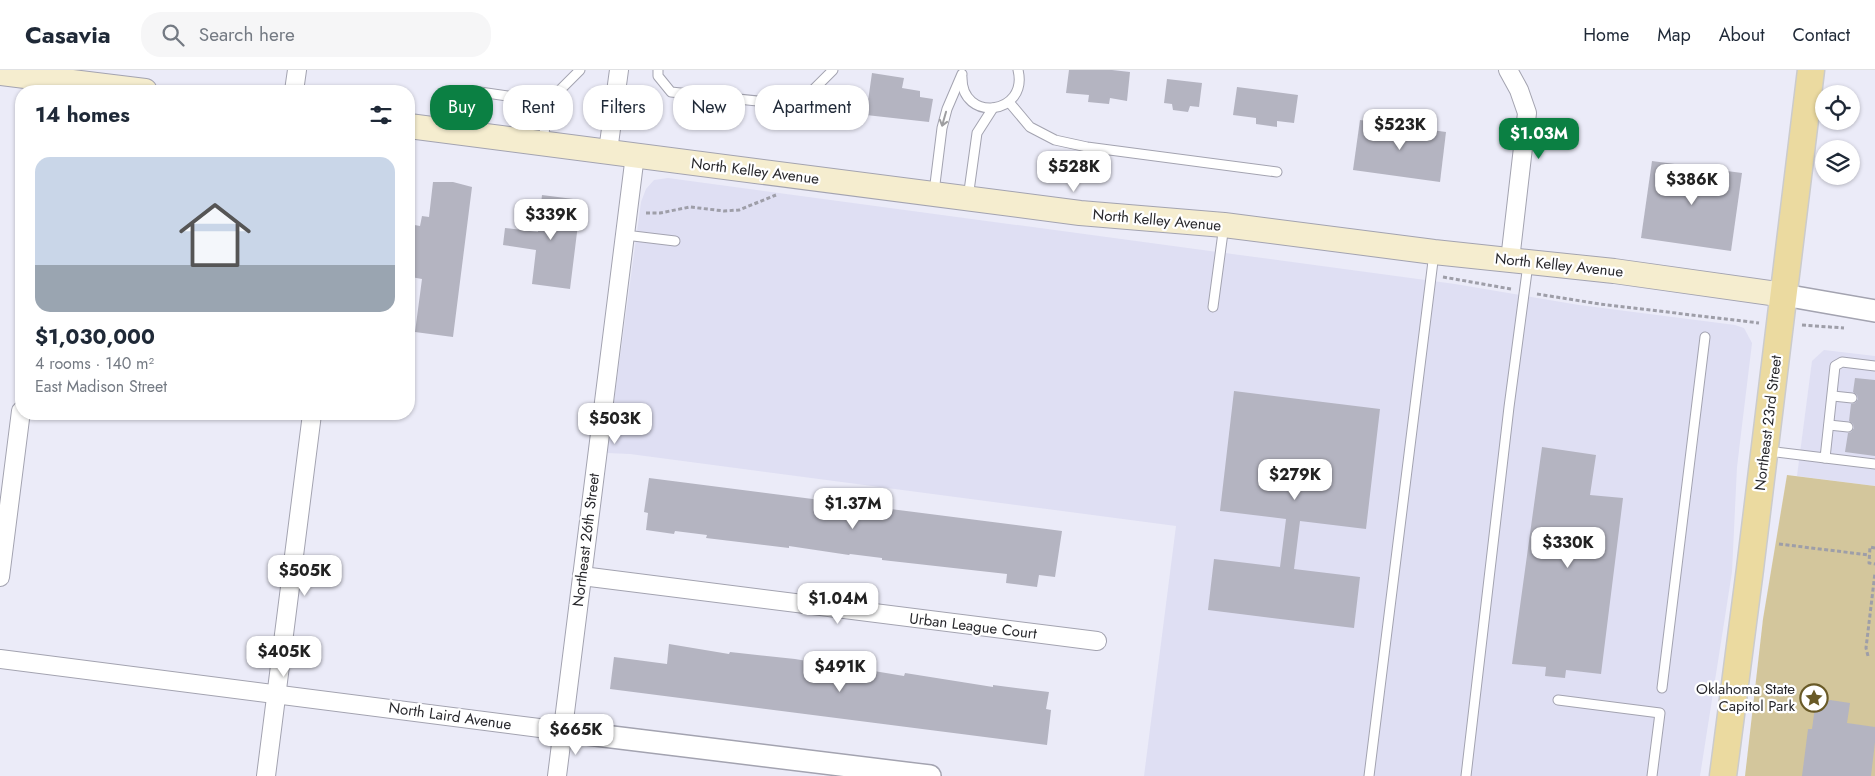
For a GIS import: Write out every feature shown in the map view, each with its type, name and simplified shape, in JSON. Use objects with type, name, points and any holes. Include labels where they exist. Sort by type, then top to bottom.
[{"type":"main road","name":"Northeast 23rd Street","points":[[1723,776],[1811,70]]},
{"type":"main road","points":[[0,73],[58,85]]},
{"type":"main road","name":"North Kelley Avenue","points":[[415,127],[1080,213],[1224,226],[1434,252],[1519,260],[1784,295]]},
{"type":"street","points":[[295,85],[297,70]]},
{"type":"street","points":[[608,152],[619,70]]},
{"type":"street","points":[[1508,70],[1519,90],[1528,113],[1519,260]]},
{"type":"street","name":"Northeast 26th Street","points":[[557,776],[635,155]]},
{"type":"street","name":"North Kelley Avenue","points":[[1784,295],[1875,311]]},
{"type":"street","points":[[0,577],[20,420]]},
{"type":"street","points":[[266,776],[311,420]]},
{"type":"street","name":"Urban League Court","points":[[582,576],[1098,641]]},
{"type":"street","name":"North Laird Avenue","points":[[0,659],[563,731],[853,771],[930,776]]},
{"type":"lane","points":[[565,85],[580,70]]},
{"type":"lane","points":[[658,70],[658,76],[671,92],[777,103],[811,92],[833,70]]},
{"type":"lane","points":[[962,72],[964,91],[969,99],[976,105],[993,108],[1008,102],[1015,95],[1018,86],[1018,70]]},
{"type":"lane","points":[[934,194],[942,128],[947,109],[962,72]]},
{"type":"lane","points":[[474,134],[480,92],[503,95]]},
{"type":"lane","points":[[1008,102],[1030,127],[1055,140],[1277,172]]},
{"type":"lane","points":[[968,199],[978,133],[993,108]]},
{"type":"lane","points":[[543,143],[545,130]]},
{"type":"lane","points":[[1213,307],[1224,226]]},
{"type":"lane","points":[[625,235],[675,241]]},
{"type":"lane","points":[[1370,776],[1434,252]]},
{"type":"lane","points":[[1466,776],[1524,292],[1519,260]]},
{"type":"lane","points":[[1662,688],[1706,337]]},
{"type":"lane","points":[[1825,458],[1835,366],[1842,362],[1875,366]]},
{"type":"lane","points":[[1833,396],[1852,398]]},
{"type":"lane","points":[[1829,425],[1848,427]]},
{"type":"lane","points":[[1765,451],[1875,464]]},
{"type":"lane","points":[[1558,700],[1660,714],[1652,776]]},
{"type":"path","points":[[628,211],[660,213],[690,207],[724,211],[739,210],[783,192]]},
{"type":"path","points":[[1431,275],[1600,304],[1698,317],[1738,322],[1846,328]]},
{"type":"path","points":[[1779,544],[1870,555]]},
{"type":"path","points":[[1875,548],[1870,547],[1869,563],[1875,564]]},
{"type":"path","points":[[1868,656],[1866,648],[1875,573]]},
{"type":"shaded area","points":[[668,178],[1455,284],[1579,305],[1735,325],[1744,328],[1752,343],[1737,467],[1732,572],[1700,776],[1144,776],[1176,526],[630,454],[607,453],[641,202],[646,189],[654,180]]},
{"type":"shaded area","points":[[1824,350],[1875,356],[1875,486],[1797,476],[1812,361]]},
{"type":"shaded area","name":"Oklahoma State Capitol Park","points":[[1787,475],[1875,486],[1875,776],[1745,776],[1763,619]]},
{"type":"building","points":[[1069,70],[1130,72],[1127,101],[1110,98],[1109,104],[1088,102],[1089,95],[1066,93]]},
{"type":"building","points":[[872,73],[904,78],[902,88],[920,91],[920,97],[933,99],[929,122],[869,115],[869,94]]},
{"type":"building","points":[[1167,79],[1202,83],[1199,107],[1190,106],[1188,112],[1173,110],[1172,104],[1164,103]]},
{"type":"building","points":[[1237,87],[1298,95],[1294,123],[1277,121],[1277,127],[1256,124],[1256,118],[1233,115]]},
{"type":"building","points":[[1360,120],[1446,132],[1440,182],[1353,170]]},
{"type":"building","points":[[1652,161],[1742,173],[1731,251],[1641,238]]},
{"type":"building","points":[[433,182],[453,182],[472,187],[453,337],[415,332],[422,279],[415,278],[415,225],[420,226],[422,216],[429,217]]},
{"type":"building","points":[[542,195],[581,200],[570,289],[532,284],[536,250],[503,245],[505,228],[538,232]]},
{"type":"building","points":[[1855,378],[1875,380],[1875,456],[1845,452],[1848,433],[1854,428],[1853,424],[1849,421],[1851,404],[1855,403],[1858,399],[1857,395],[1853,392]]},
{"type":"building","points":[[1234,391],[1380,409],[1366,529],[1300,521],[1294,569],[1360,577],[1354,628],[1208,610],[1214,559],[1280,567],[1286,519],[1220,511]]},
{"type":"building","points":[[1542,447],[1596,455],[1590,495],[1623,498],[1601,674],[1566,670],[1565,678],[1545,676],[1546,667],[1512,664]]},
{"type":"building","points":[[649,478],[1062,531],[1055,577],[1039,575],[1037,587],[1006,583],[1007,574],[882,560],[882,558],[789,546],[789,548],[706,538],[707,535],[675,531],[674,534],[646,530],[648,513],[644,512]]},
{"type":"building","points":[[669,644],[729,654],[730,652],[795,659],[813,662],[812,664],[844,668],[844,666],[904,676],[905,673],[993,687],[993,685],[1049,692],[1046,709],[1051,710],[1047,745],[610,689],[614,657],[667,664]]},
{"type":"building","points":[[1830,700],[1850,703],[1847,723],[1875,727],[1871,776],[1802,776],[1808,729],[1812,729],[1815,707]]},
{"type":"place","name":"Oklahoma State Capitol Park","points":[[1814,698]]}]
